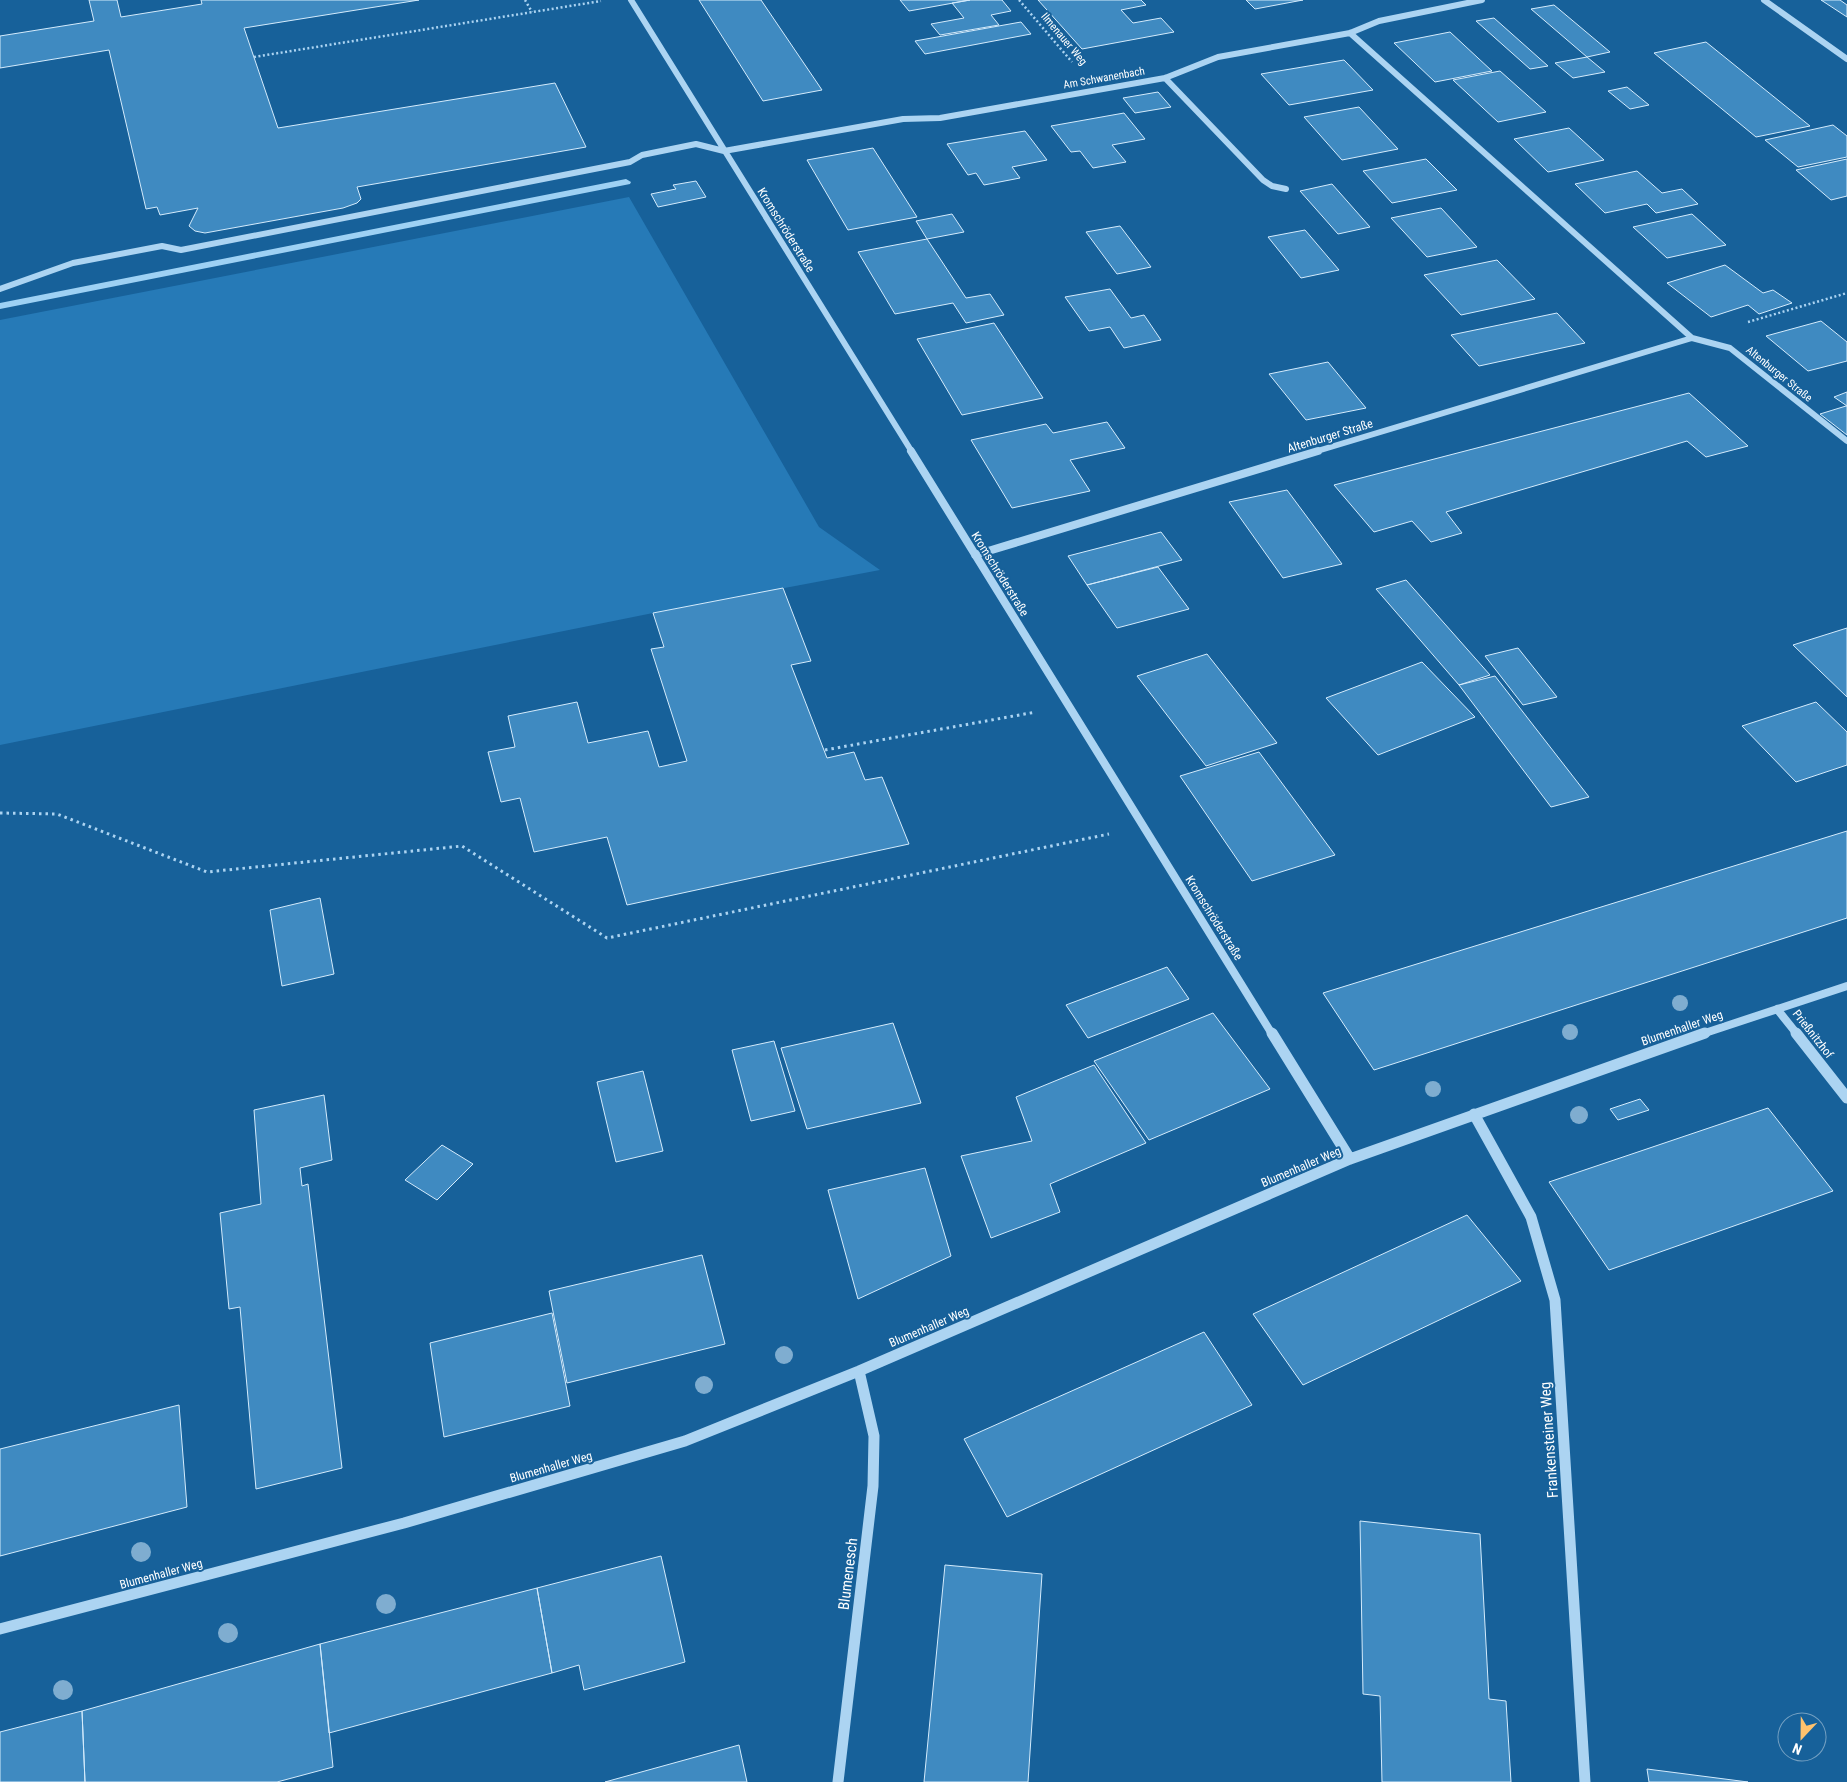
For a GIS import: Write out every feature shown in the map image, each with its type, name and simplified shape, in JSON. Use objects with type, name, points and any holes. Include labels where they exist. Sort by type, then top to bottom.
[{"type":"street","name":"Kromschröderstraße","points":[[631,0],[1350,1159]]},
{"type":"street","name":"Am Schwanenbach","points":[[724,151],[903,119],[940,118],[1164,78],[1218,57],[1350,33],[1379,20],[1482,0]]},
{"type":"street","points":[[1764,0],[1847,59]]},
{"type":"street","name":"Altenburger Straße","points":[[1350,33],[1692,338],[1730,348],[1847,441]]},
{"type":"street","points":[[1164,78],[1263,180],[1286,190]]},
{"type":"street","points":[[0,289],[73,263],[162,246],[181,250],[630,162],[642,155],[696,144],[724,151]]},
{"type":"street","name":"Altenburger Straße","points":[[975,554],[1692,338]]},
{"type":"street","name":"Blumenhaller Weg","points":[[0,1628],[404,1523],[686,1442],[859,1371],[1350,1159],[1474,1114],[1847,986]]},
{"type":"street","name":"Prießnitzhof","points":[[1777,1009],[1847,1098]]},
{"type":"street","name":"Frankensteiner Weg","points":[[1474,1114],[1531,1217],[1555,1300],[1585,1782]]},
{"type":"street","name":"Blumenesch","points":[[838,1782],[873,1486],[874,1436],[859,1371]]},
{"type":"path","points":[[525,0],[532,12]]},
{"type":"path","points":[[254,57],[604,0]]},
{"type":"path","name":"Ilmenauer Weg","points":[[1019,0],[1096,90]]},
{"type":"path","points":[[1748,322],[1847,293]]},
{"type":"path","points":[[824,750],[1026,715],[1068,704]]},
{"type":"path","points":[[0,813],[57,814],[206,872],[462,846],[607,938],[1144,826]]},
{"type":"shaded area","points":[[629,197],[819,527],[880,570],[653,613],[0,745],[0,320]]},
{"type":"building","points":[[89,0],[117,0],[121,17],[202,4],[201,0],[419,0],[244,28],[278,128],[555,83],[586,147],[357,187],[361,199],[357,203],[343,208],[205,233],[195,231],[189,226],[198,208],[160,215],[157,207],[146,209],[109,50],[0,68],[0,36],[94,21]]},
{"type":"building","points":[[699,0],[761,0],[822,90],[763,101]]},
{"type":"building","points":[[900,0],[970,0],[909,11]]},
{"type":"building","points":[[970,0],[1002,0],[1011,11],[991,15],[999,25],[940,35],[931,24],[964,18],[952,3]]},
{"type":"building","points":[[1038,0],[1141,0],[1146,5],[1121,10],[1133,23],[1161,18],[1174,32],[1082,49]]},
{"type":"building","points":[[1246,0],[1303,0],[1255,9]]},
{"type":"building","points":[[1821,0],[1840,0],[1847,5],[1847,17]]},
{"type":"building","points":[[1554,5],[1610,52],[1587,57],[1531,9]]},
{"type":"building","points":[[1494,18],[1548,66],[1530,69],[1476,21]]},
{"type":"building","points":[[1021,22],[1031,34],[925,54],[915,41]]},
{"type":"building","points":[[1450,32],[1492,71],[1435,82],[1394,43]]},
{"type":"building","points":[[1706,42],[1810,126],[1756,137],[1654,53]]},
{"type":"building","points":[[1587,57],[1605,72],[1573,78],[1555,63]]},
{"type":"building","points":[[1344,60],[1373,90],[1289,105],[1261,74]]},
{"type":"building","points":[[1500,71],[1546,112],[1498,122],[1453,80]]},
{"type":"building","points":[[1627,87],[1649,105],[1630,109],[1608,91]]},
{"type":"building","points":[[1158,92],[1171,107],[1135,113],[1123,98]]},
{"type":"building","points":[[1359,107],[1398,149],[1342,160],[1304,117]]},
{"type":"building","points":[[1124,113],[1145,139],[1112,145],[1126,162],[1093,168],[1080,151],[1071,152],[1051,126]]},
{"type":"building","points":[[1833,125],[1847,136],[1847,157],[1798,167],[1765,140]]},
{"type":"building","points":[[1569,128],[1604,160],[1548,172],[1514,139]]},
{"type":"building","points":[[1025,131],[1047,160],[1012,167],[1020,178],[984,185],[976,173],[968,175],[947,144]]},
{"type":"building","points":[[873,148],[917,217],[848,230],[807,160]]},
{"type":"building","points":[[1426,159],[1457,190],[1392,203],[1363,171]]},
{"type":"building","points":[[1847,159],[1847,196],[1831,200],[1796,170]]},
{"type":"building","points":[[1637,171],[1662,193],[1682,189],[1698,204],[1656,213],[1647,204],[1605,213],[1575,184]]},
{"type":"building","points":[[696,181],[706,197],[658,207],[651,194],[676,189],[673,185]]},
{"type":"building","points":[[1332,184],[1370,227],[1338,234],[1300,191]]},
{"type":"building","points":[[1441,208],[1477,247],[1427,257],[1391,218]]},
{"type":"building","points":[[952,214],[964,232],[927,239],[916,221]]},
{"type":"building","points":[[1692,214],[1726,245],[1667,258],[1633,227]]},
{"type":"building","points":[[1120,226],[1151,267],[1117,274],[1086,232]]},
{"type":"building","points":[[1305,230],[1339,270],[1301,278],[1268,237]]},
{"type":"building","points":[[927,239],[966,298],[990,294],[1004,315],[966,323],[953,303],[895,314],[858,252]]},
{"type":"building","points":[[1497,260],[1535,299],[1461,315],[1424,275]]},
{"type":"building","points":[[1725,265],[1763,293],[1773,290],[1792,303],[1759,314],[1748,305],[1711,317],[1667,283]]},
{"type":"building","points":[[1110,289],[1131,318],[1144,315],[1161,340],[1124,348],[1110,327],[1089,331],[1065,297]]},
{"type":"building","points":[[1557,313],[1585,343],[1479,366],[1451,335]]},
{"type":"building","points":[[1821,321],[1847,342],[1847,361],[1808,371],[1766,336]]},
{"type":"building","points":[[994,323],[1043,398],[962,415],[917,339]]},
{"type":"building","points":[[1328,362],[1366,408],[1306,420],[1269,374]]},
{"type":"building","points":[[1847,392],[1847,406],[1834,397]]},
{"type":"building","points":[[1689,393],[1748,446],[1706,457],[1687,441],[1446,512],[1462,533],[1431,542],[1412,521],[1374,532],[1334,485]]},
{"type":"building","points":[[1847,406],[1847,435],[1820,414]]},
{"type":"building","points":[[1107,422],[1125,448],[1070,460],[1090,491],[1012,508],[971,440],[1046,424],[1053,433]]},
{"type":"building","points":[[1287,490],[1342,564],[1283,578],[1229,502]]},
{"type":"building","points":[[1161,532],[1182,560],[1087,585],[1068,556]]},
{"type":"building","points":[[1158,567],[1189,609],[1117,628],[1087,585]]},
{"type":"building","points":[[1406,580],[1490,675],[1459,685],[1376,589]]},
{"type":"building","points":[[783,588],[811,661],[791,665],[827,758],[854,752],[865,780],[882,777],[909,844],[627,905],[607,837],[534,852],[520,798],[501,802],[488,752],[515,747],[508,716],[577,702],[588,743],[648,731],[659,767],[687,761],[651,649],[664,647],[653,613]]},
{"type":"building","points":[[1847,628],[1847,697],[1793,645]]},
{"type":"building","points":[[1518,648],[1557,697],[1523,705],[1485,656]]},
{"type":"building","points":[[1207,654],[1277,743],[1206,766],[1137,676]]},
{"type":"building","points":[[1422,662],[1475,717],[1378,755],[1326,698]]},
{"type":"building","points":[[1495,676],[1589,797],[1551,807],[1459,685]]},
{"type":"building","points":[[1816,702],[1847,732],[1847,765],[1796,782],[1742,726]]},
{"type":"building","points":[[1259,752],[1335,855],[1252,881],[1180,776]]},
{"type":"building","points":[[1847,831],[1847,918],[1374,1070],[1323,993]]},
{"type":"building","points":[[320,898],[334,974],[282,986],[270,910]]},
{"type":"building","points":[[1167,967],[1189,999],[1088,1038],[1066,1005]]},
{"type":"building","points":[[1213,1013],[1270,1089],[1149,1140],[1094,1061]]},
{"type":"building","points":[[893,1023],[921,1103],[807,1129],[781,1048]]},
{"type":"building","points":[[774,1041],[795,1111],[751,1121],[732,1050]]},
{"type":"building","points":[[1094,1065],[1146,1143],[1050,1184],[1060,1212],[991,1238],[961,1156],[1032,1141],[1016,1097]]},
{"type":"building","points":[[643,1071],[663,1151],[616,1162],[597,1082]]},
{"type":"building","points":[[324,1095],[332,1160],[300,1168],[302,1186],[308,1184],[342,1468],[256,1489],[240,1307],[229,1309],[220,1213],[261,1204],[254,1110]]},
{"type":"building","points":[[1640,1099],[1649,1110],[1618,1120],[1610,1109]]},
{"type":"building","points":[[1768,1108],[1833,1191],[1609,1270],[1549,1182]]},
{"type":"building","points":[[442,1145],[473,1164],[437,1200],[405,1180]]},
{"type":"building","points":[[925,1168],[951,1256],[858,1299],[828,1190]]},
{"type":"building","points":[[1467,1215],[1521,1281],[1303,1385],[1253,1314]]},
{"type":"building","points":[[702,1255],[725,1344],[567,1383],[549,1291]]},
{"type":"building","points":[[552,1313],[570,1406],[444,1437],[430,1343]]},
{"type":"building","points":[[1204,1332],[1252,1405],[1007,1517],[964,1439]]},
{"type":"building","points":[[179,1405],[187,1507],[0,1556],[0,1449]]},
{"type":"building","points":[[1360,1521],[1480,1534],[1489,1699],[1506,1701],[1511,1782],[1382,1782],[1380,1696],[1363,1694]]},
{"type":"building","points":[[661,1556],[685,1662],[584,1690],[579,1665],[552,1673],[537,1588]]},
{"type":"building","points":[[945,1565],[1042,1574],[1028,1782],[924,1782]]},
{"type":"building","points":[[537,1588],[552,1673],[329,1733],[320,1644]]},
{"type":"building","points":[[320,1644],[333,1767],[277,1782],[85,1782],[82,1711]]},
{"type":"building","points":[[82,1711],[85,1782],[0,1782],[0,1732]]},
{"type":"building","points":[[739,1745],[747,1782],[605,1782]]},
{"type":"building","points":[[1647,1769],[1748,1782],[1649,1782]]},
{"type":"waterway","points":[[0,306],[626,182]]}]
